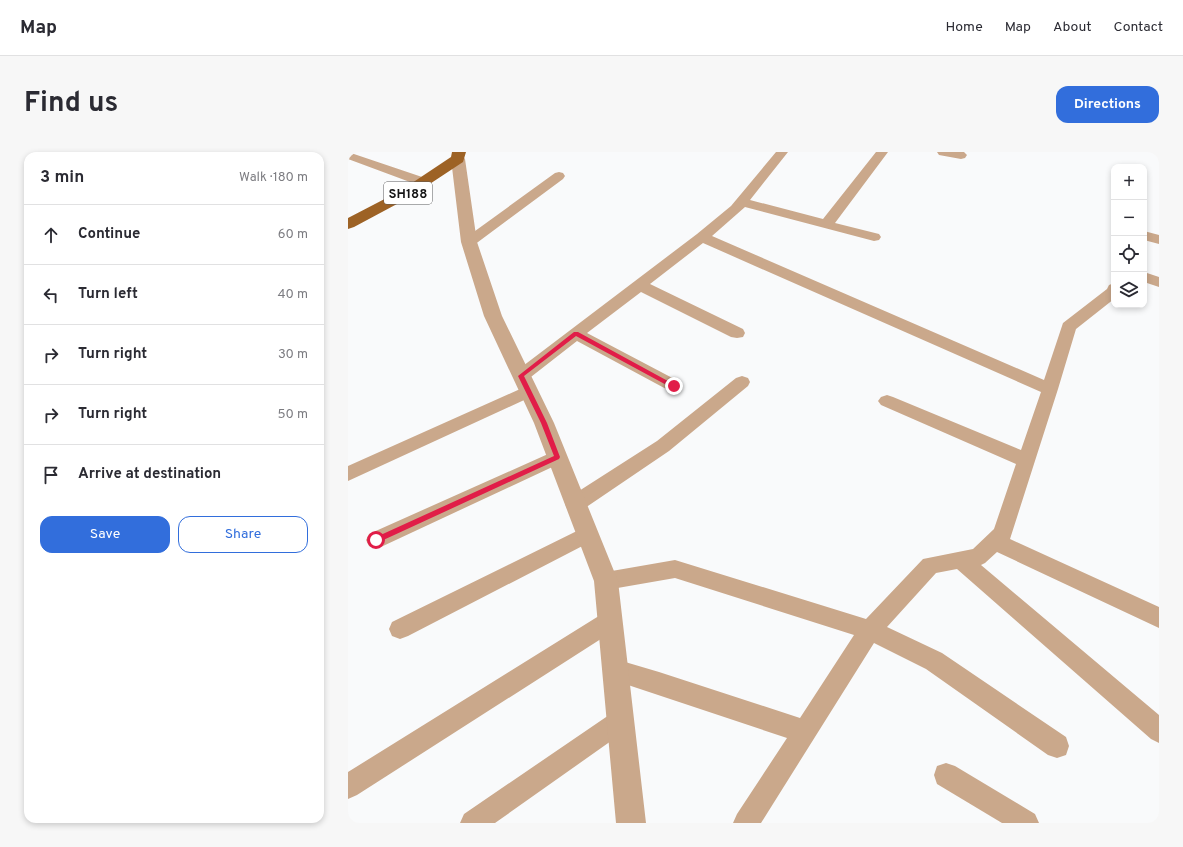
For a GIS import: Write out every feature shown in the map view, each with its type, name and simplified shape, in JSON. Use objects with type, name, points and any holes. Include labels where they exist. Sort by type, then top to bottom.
[{"type":"main road","name":"SH188","points":[[348,224],[405,194],[458,156]]},
{"type":"street","points":[[348,474],[525,383],[576,334],[736,209],[782,152]]},
{"type":"street","points":[[827,224],[882,152]]},
{"type":"street","points":[[943,152],[961,155]]},
{"type":"street","points":[[348,155],[423,182]]},
{"type":"street","points":[[458,156],[469,242],[493,316],[544,423],[606,581],[630,823]]},
{"type":"street","points":[[469,242],[559,176]]},
{"type":"street","points":[[742,202],[874,237]]},
{"type":"street","points":[[1147,236],[1159,240]]},
{"type":"street","points":[[702,237],[1050,388]]},
{"type":"street","points":[[1147,278],[1159,282]]},
{"type":"street","points":[[639,285],[737,333]]},
{"type":"street","points":[[746,823],[870,630],[930,565],[978,557],[1002,534],[1069,327],[1111,293]]},
{"type":"street","points":[[576,334],[674,386]]},
{"type":"street","points":[[575,504],[663,446],[742,382]]},
{"type":"street","points":[[887,401],[1026,460]]},
{"type":"street","points":[[376,540],[557,457]]},
{"type":"street","points":[[400,629],[587,534]]},
{"type":"street","points":[[994,541],[1159,618]]},
{"type":"street","points":[[961,560],[1159,731]]},
{"type":"street","points":[[606,581],[675,569],[870,630],[934,661],[1057,746]]},
{"type":"street","points":[[348,786],[610,621]]},
{"type":"street","points":[[615,670],[659,682],[805,732]]},
{"type":"street","points":[[473,823],[620,721]]},
{"type":"street","points":[[946,775],[1026,823]]},
{"type":"route","points":[[376,540],[557,457],[544,423],[521,376],[576,334],[674,386]]}]
